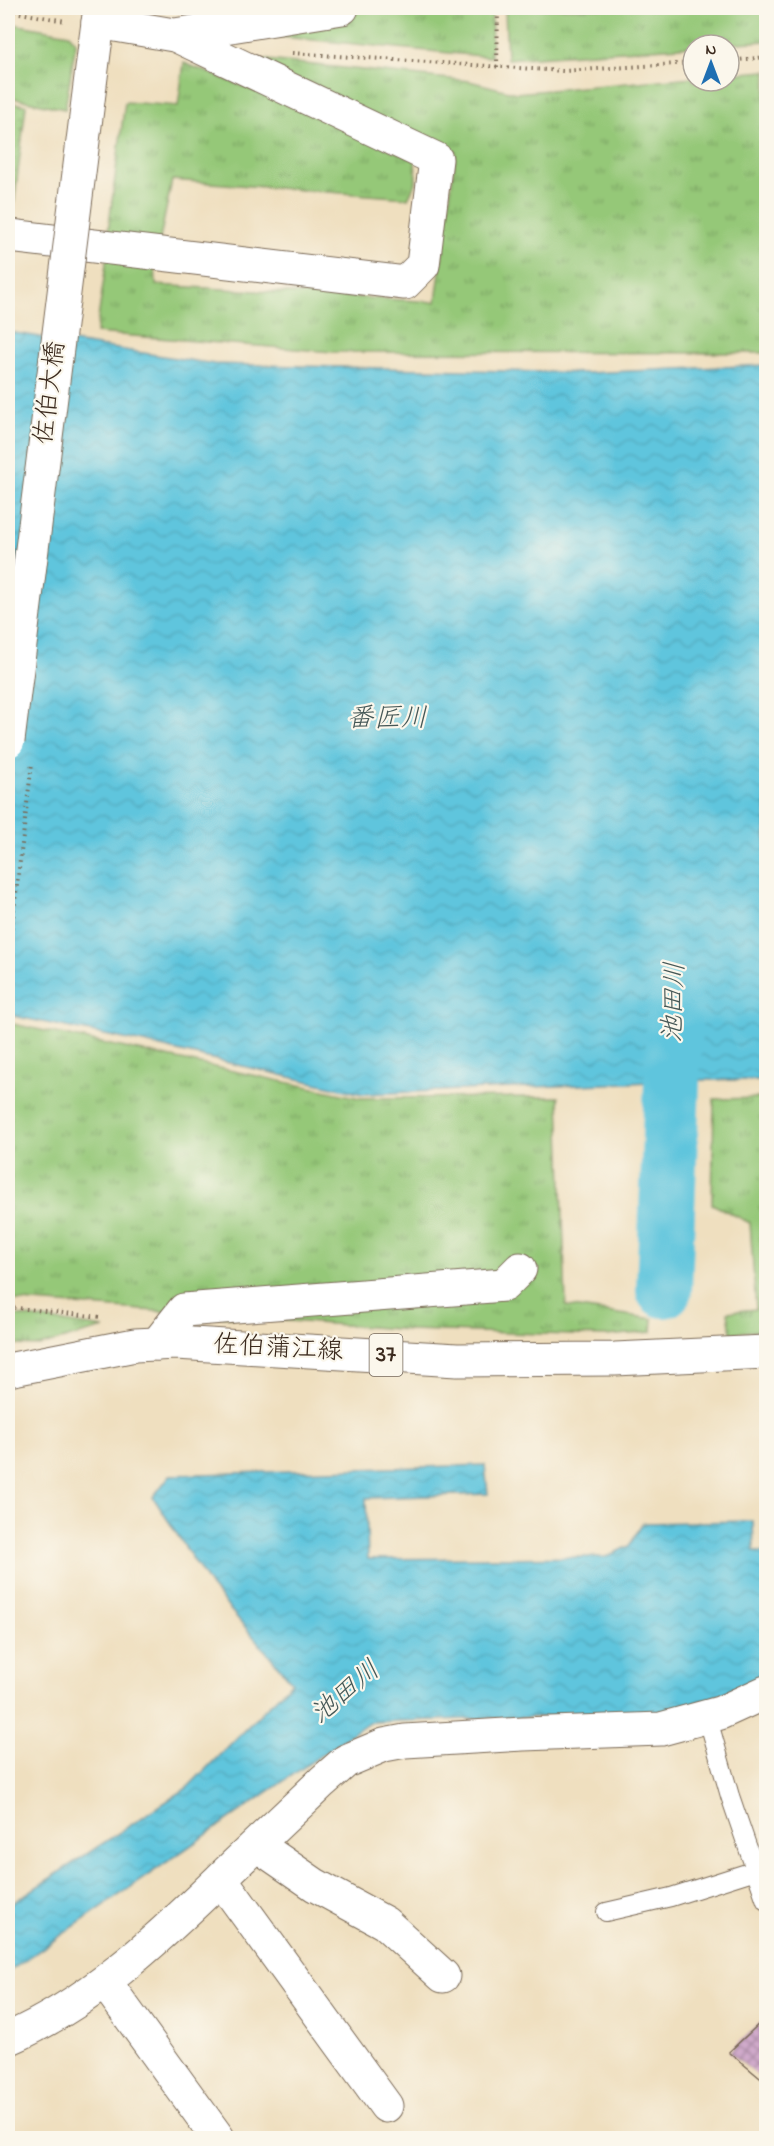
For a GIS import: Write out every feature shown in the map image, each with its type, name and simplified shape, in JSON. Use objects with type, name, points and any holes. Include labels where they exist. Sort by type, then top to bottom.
[{"type":"street","points":[[175,35],[342,8]]},
{"type":"street","points":[[98,25],[175,35],[249,50]]},
{"type":"street","name":"佐伯大橋","points":[[8,741],[98,25]]},
{"type":"street","points":[[10,236],[405,283],[423,265],[436,159],[175,35]]},
{"type":"street","points":[[157,1344],[184,1310],[504,1285],[520,1269]]},
{"type":"street","name":"佐伯蒲江線","points":[[8,1370],[97,1351],[157,1344],[456,1360],[615,1359],[766,1352]]},
{"type":"street","points":[[8,2039],[36,2026],[105,1982],[169,1928],[346,1761],[371,1748],[405,1741],[661,1729],[707,1716],[766,1692]]},
{"type":"street","points":[[257,1845],[315,1885],[385,1923],[443,1976]]},
{"type":"street","points":[[220,1879],[386,2106]]},
{"type":"street","points":[[105,1982],[218,2139]]},
{"type":"lane","points":[[707,1716],[730,1796],[766,1901]]},
{"type":"lane","points":[[606,1912],[671,1897],[756,1870]]},
{"type":"path","points":[[497,67],[498,8]]},
{"type":"path","points":[[8,11],[55,20]]},
{"type":"path","points":[[249,50],[563,71],[681,64]]},
{"type":"path","points":[[741,60],[766,57]]},
{"type":"path","points":[[8,958],[26,811]]},
{"type":"green space","points":[[375,8],[492,8],[491,57],[228,32]]},
{"type":"green space","points":[[505,8],[766,8],[766,41],[741,43],[741,33],[681,33],[681,47],[507,59]]},
{"type":"green space","points":[[8,23],[69,34],[76,42],[65,109],[8,97]]},
{"type":"green space","points":[[238,57],[469,81],[516,93],[681,78],[681,93],[741,93],[741,73],[766,71],[766,353],[333,352],[96,333],[107,257],[155,264],[156,285],[436,302],[456,151]]},
{"type":"green space","points":[[184,63],[265,95],[415,160],[416,182],[408,198],[172,180],[159,244],[107,239],[125,102],[178,106]]},
{"type":"green space","points":[[8,102],[26,105],[8,254]]},
{"type":"green space","points":[[8,1023],[360,1098],[559,1097],[566,1306],[653,1319],[652,1332],[606,1336],[410,1330],[8,1300]]},
{"type":"green space","points":[[766,1098],[766,1330],[731,1333],[728,1312],[756,1309],[750,1223],[712,1204],[714,1099]]},
{"type":"green space","points":[[8,1314],[104,1328],[39,1346],[15,1345],[8,1330]]},
{"type":"water","name":"番匠川","points":[[8,332],[214,364],[587,373],[766,365],[766,1080],[699,1080],[363,1094],[139,1042],[8,1015]]},
{"type":"water","points":[[485,1465],[488,1494],[366,1498],[368,1559],[606,1557],[629,1546],[643,1523],[753,1521],[754,1552],[766,1552],[766,1676],[674,1713],[369,1722],[8,1972],[8,1906],[187,1788],[292,1682],[211,1587],[153,1497],[170,1475]]},
{"type":"building","points":[[761,2022],[766,2027],[766,2083],[729,2052]]},
{"type":"waterway","name":"池田川","points":[[664,1290],[675,1005]]}]
